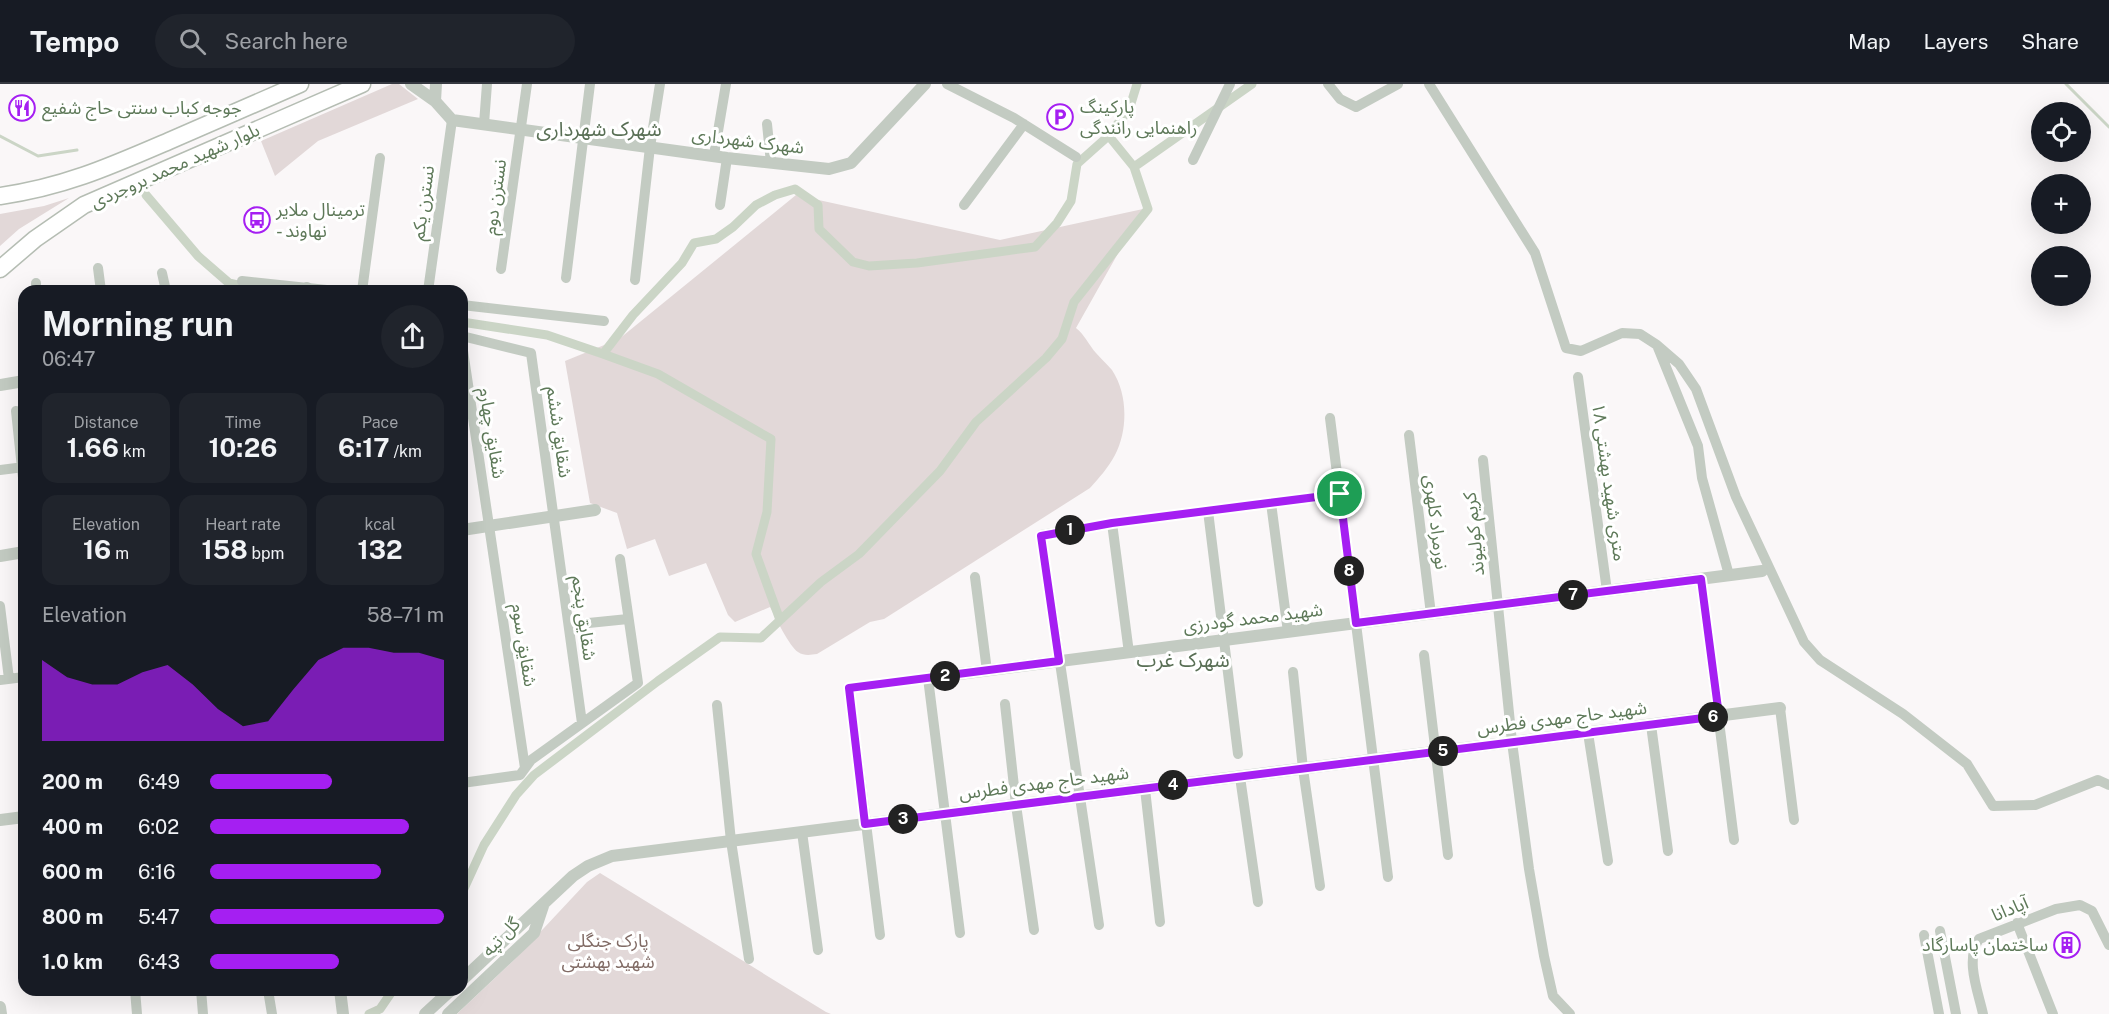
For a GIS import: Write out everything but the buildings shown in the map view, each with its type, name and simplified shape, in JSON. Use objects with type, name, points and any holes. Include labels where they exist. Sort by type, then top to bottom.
[{"type":"highway","name":"بلوار شهید محمد بروجردی","points":[[0,196],[45,189],[68,182],[300,84]]},
{"type":"highway","name":"بلوار شهید محمد بروجردی","points":[[0,269],[35,239],[84,206],[362,84]]},
{"type":"street","points":[[411,84],[435,101],[452,120]]},
{"type":"street","points":[[435,101],[436,84]]},
{"type":"street","points":[[484,124],[487,84]]},
{"type":"street","name":"نسترن دوم","points":[[501,269],[527,84]]},
{"type":"street","points":[[566,278],[590,84]]},
{"type":"street","points":[[635,280],[650,147],[660,84]]},
{"type":"street","points":[[714,156],[726,84]]},
{"type":"street","name":"شهرک شهرداری","points":[[452,120],[727,158],[829,169],[851,163],[925,84]]},
{"type":"street","points":[[947,84],[1024,124],[1076,157]]},
{"type":"street","points":[[1193,160],[1230,84]]},
{"type":"street","points":[[1328,84],[1340,99],[1356,107],[1398,84]]},
{"type":"street","points":[[1429,84],[1535,253],[1566,348],[1581,351],[1622,333],[1640,334],[1679,364],[1696,389],[1736,497],[1804,642],[1820,660],[1903,714],[1967,764],[1993,806],[2035,805],[2098,780],[2109,785]]},
{"type":"street","name":"نسترن یکم","points":[[429,285],[452,120]]},
{"type":"street","points":[[768,124],[771,163]]},
{"type":"street","points":[[964,205],[1024,124]]},
{"type":"street","points":[[363,285],[380,158]]},
{"type":"street","points":[[720,205],[727,158]]},
{"type":"street","points":[[98,268],[100,285]]},
{"type":"street","points":[[162,273],[165,285]]},
{"type":"street","points":[[242,280],[279,285]]},
{"type":"street","points":[[468,306],[604,321]]},
{"type":"street","name":"شقایق ششم","points":[[468,337],[531,352],[554,516]]},
{"type":"street","points":[[1657,345],[1698,446],[1702,478],[1729,575]]},
{"type":"street","name":"۱۸ متری شهید بهشتی","points":[[1578,378],[1607,591]]},
{"type":"street","points":[[0,385],[18,382]]},
{"type":"street","name":"شقایق چهارم","points":[[468,384],[489,526]]},
{"type":"street","points":[[16,411],[18,427]]},
{"type":"street","points":[[1330,418],[1388,877]]},
{"type":"street","name":"نورمراد کلهری","points":[[1408,435],[1431,614]]},
{"type":"street","name":"کریم کولیوند","points":[[1483,460],[1512,742],[1529,869],[1553,996],[1570,1014]]},
{"type":"street","points":[[0,470],[18,468]]},
{"type":"street","points":[[1099,925],[1041,536],[1112,523],[1340,494]]},
{"type":"street","points":[[1271,502],[1288,632]]},
{"type":"street","points":[[468,529],[595,510]]},
{"type":"street","points":[[1208,511],[1238,753]]},
{"type":"street","name":"شقایق پنجم","points":[[554,516],[582,723]]},
{"type":"street","points":[[1112,523],[1129,652]]},
{"type":"street","name":"شقایق سوم","points":[[489,526],[525,768]]},
{"type":"street","points":[[0,556],[18,553]]},
{"type":"street","points":[[468,782],[520,775],[531,760],[638,683],[620,559]]},
{"type":"street","name":"شهید محمد گودرزی","points":[[927,678],[1762,571]]},
{"type":"street","points":[[975,577],[987,671]]},
{"type":"street","points":[[1701,579],[1734,840]]},
{"type":"street","points":[[0,606],[5,680]]},
{"type":"street","points":[[569,625],[628,619]]},
{"type":"street","points":[[1424,655],[1448,855]]},
{"type":"street","points":[[1293,672],[1303,769],[1320,886]]},
{"type":"street","points":[[880,935],[849,688],[927,678],[960,933]]},
{"type":"street","points":[[1005,704],[1016,805],[1034,930]]},
{"type":"street","points":[[717,705],[731,841],[749,959]]},
{"type":"street","points":[[1780,708],[1794,820]]},
{"type":"street","name":"شهید حاج مهدی فطرس","points":[[543,904],[573,876],[599,860],[626,854],[1780,708]]},
{"type":"street","points":[[1651,725],[1668,850]]},
{"type":"street","points":[[1588,733],[1608,861]]},
{"type":"street","points":[[1240,777],[1258,902]]},
{"type":"street","points":[[1144,789],[1160,922]]},
{"type":"street","points":[[0,820],[18,818]]},
{"type":"street","points":[[802,832],[818,950]]},
{"type":"street","name":"گل تپه","points":[[468,974],[543,904]]},
{"type":"street","name":"گل تپه","points":[[468,995],[534,933],[543,904]]},
{"type":"street","name":"آپادانا","points":[[1983,1014],[1972,960],[1974,947],[1979,939],[2056,909],[2080,904],[2092,911],[2109,945]]},
{"type":"street","points":[[2017,923],[2053,1014]]},
{"type":"street","points":[[1940,931],[1956,1014]]},
{"type":"street","points":[[1924,935],[1940,1014]]},
{"type":"street","points":[[136,996],[137,1014]]},
{"type":"street","points":[[202,996],[204,1014]]},
{"type":"street","points":[[269,996],[272,1014]]},
{"type":"street","points":[[341,996],[343,1014]]},
{"type":"street","points":[[426,1014],[445,996]]},
{"type":"street","name":"گل تپه","points":[[448,1014],[467,996]]},
{"type":"street","points":[[0,1007],[1,1014]]},
{"type":"green space","points":[[392,84],[399,84],[418,99],[318,141],[275,176],[261,141]]},
{"type":"green space","points":[[796,195],[1000,240],[1143,209],[1076,328],[1112,370],[1121,390],[1124,412],[1122,435],[1115,455],[1106,469],[1090,488],[884,619],[870,622],[817,654],[809,655],[794,649],[770,607],[735,622],[728,615],[706,563],[669,576],[655,539],[627,549],[617,513],[590,503],[565,361],[619,339]]},
{"type":"green space","points":[[69,198],[19,229],[0,246],[0,214],[44,206]]},
{"type":"green space","name":"پارک جنگلی شهید بهشتی","points":[[600,873],[831,1014],[457,1014],[514,960],[587,882]]},
{"type":"waterway","points":[[468,323],[547,335],[603,354],[633,315],[682,263],[694,243],[716,239],[733,227],[756,205],[775,195],[795,189],[818,205],[819,229],[853,262],[869,266],[917,263],[1035,247],[1057,223],[1071,201],[1077,164],[1105,139],[1129,110],[1137,84]]},
{"type":"waterway","points":[[468,880],[484,845],[516,795],[534,775],[720,637],[761,638],[821,582],[859,554],[940,471],[976,422],[1046,358],[1062,339],[1074,302],[1148,209],[1134,167],[1252,84]]},
{"type":"waterway","points":[[2066,84],[2109,127]]},
{"type":"waterway","points":[[1108,135],[1134,167]]},
{"type":"waterway","points":[[0,136],[38,156],[77,150]]},
{"type":"waterway","points":[[146,195],[198,256],[229,283],[238,285]]},
{"type":"waterway","points":[[603,354],[658,374],[771,439],[767,512],[756,554],[780,620]]},
{"type":"waterway","points":[[369,1014],[380,1009],[389,996]]},
{"type":"place","name":"جوجه کباب سنتی حاج شفیع","points":[[22,108]]},
{"type":"place","name":"پارکینگ راهنمایی رانندگی","points":[[1060,117]]},
{"type":"place","name":"ترمینال ملایر - نهاوند","points":[[257,220]]},
{"type":"place","name":"ساختمان پاسارگاد","points":[[2067,945]]},
{"type":"district","name":"شهرک شهرداری","points":[[599,129]]},
{"type":"district","name":"شهرک غرب","points":[[1183,660]]},
{"type":"route","points":[[1340,494],[1356,623],[1701,579],[1719,716],[865,824],[849,688],[1059,661],[1041,536],[1112,523],[1340,494]]}]
